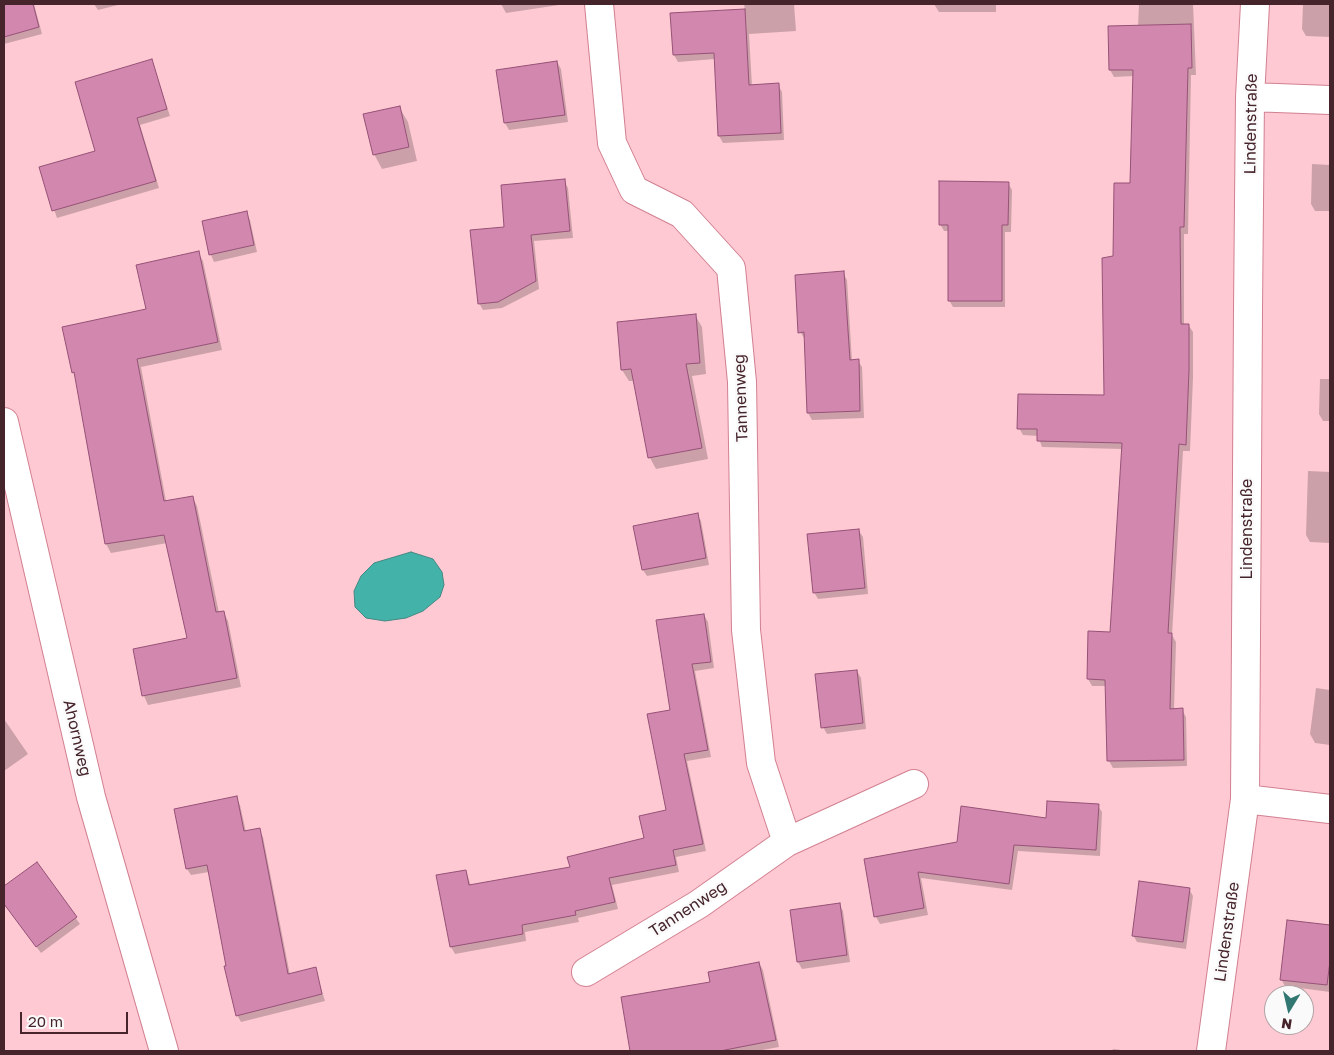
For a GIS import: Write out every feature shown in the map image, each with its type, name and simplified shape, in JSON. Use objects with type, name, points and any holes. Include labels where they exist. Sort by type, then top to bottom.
[{"type":"street","name":"Tannenweg","points":[[599,4],[612,142],[634,190],[682,214],[731,268],[742,382],[746,630],[761,763],[788,842]]},
{"type":"street","name":"Lindenstraße","points":[[1211,1051],[1245,799],[1250,97],[1255,4]]},
{"type":"street","points":[[1250,97],[1330,100]]},
{"type":"street","name":"Ahornweg","points":[[4,422],[91,797],[164,1051]]},
{"type":"street","name":"Tannenweg","points":[[586,972],[698,904],[788,842],[914,784]]},
{"type":"street","points":[[1245,799],[1330,809]]},
{"type":"water","points":[[411,552],[433,559],[442,572],[444,585],[440,597],[423,611],[406,618],[385,621],[366,618],[355,607],[354,591],[361,576],[374,563]]},
{"type":"building","points":[[4,4],[33,4],[39,27],[4,37]]},
{"type":"building","points":[[745,9],[749,85],[779,83],[781,133],[718,136],[714,53],[673,55],[670,13]]},
{"type":"building","points":[[1191,24],[1192,68],[1188,68],[1184,227],[1180,227],[1181,324],[1189,324],[1189,370],[1186,445],[1179,444],[1168,633],[1172,633],[1170,709],[1183,708],[1184,760],[1107,761],[1105,680],[1087,679],[1088,631],[1110,632],[1122,443],[1037,441],[1037,429],[1017,429],[1018,394],[1104,395],[1102,258],[1113,256],[1114,183],[1130,183],[1133,70],[1109,70],[1108,26]]},
{"type":"building","points":[[152,59],[167,109],[137,118],[156,181],[52,211],[39,167],[95,151],[75,82]]},
{"type":"building","points":[[557,61],[565,115],[504,123],[496,70]]},
{"type":"building","points":[[400,106],[409,147],[373,155],[363,114]]},
{"type":"building","points":[[565,179],[570,231],[531,235],[536,281],[498,302],[478,304],[470,230],[504,227],[501,185]]},
{"type":"building","points":[[939,181],[1009,182],[1008,225],[1002,225],[1002,301],[948,301],[948,225],[939,225]]},
{"type":"building","points":[[247,211],[254,245],[209,255],[202,221]]},
{"type":"building","points":[[199,251],[218,342],[137,359],[164,501],[193,496],[216,612],[224,611],[237,678],[142,696],[133,649],[187,638],[164,535],[105,544],[74,372],[72,373],[62,327],[146,309],[136,265]]},
{"type":"building","points":[[844,271],[850,360],[859,359],[860,411],[807,413],[804,332],[798,333],[795,275]]},
{"type":"building","points":[[696,314],[700,363],[686,364],[702,448],[648,458],[631,369],[621,370],[617,322]]},
{"type":"building","points":[[698,513],[706,558],[642,570],[633,526]]},
{"type":"building","points":[[859,529],[865,588],[813,593],[807,534]]},
{"type":"building","points":[[704,614],[711,662],[692,664],[708,750],[684,754],[703,844],[673,850],[676,865],[609,878],[615,902],[575,911],[576,915],[522,925],[523,934],[450,947],[436,875],[466,870],[469,885],[570,867],[567,857],[644,838],[639,816],[666,810],[647,714],[670,710],[656,620]]},
{"type":"building","points":[[857,670],[863,723],[821,728],[815,674]]},
{"type":"building","points":[[237,796],[244,831],[260,828],[288,974],[316,967],[322,994],[236,1016],[224,966],[226,966],[207,865],[186,869],[174,809]]},
{"type":"building","points":[[1047,801],[1099,804],[1096,850],[1014,845],[1009,884],[918,872],[924,908],[874,917],[864,859],[957,842],[961,806],[1046,818]]},
{"type":"building","points":[[37,862],[77,917],[36,947],[4,904],[4,886]]},
{"type":"building","points":[[1139,881],[1190,888],[1183,942],[1132,936]]},
{"type":"building","points":[[840,903],[847,955],[797,962],[790,910]]},
{"type":"building","points":[[1287,920],[1330,925],[1330,961],[1327,985],[1280,980]]},
{"type":"building","points":[[759,962],[776,1040],[720,1051],[630,1051],[621,997],[710,982],[708,972]]}]
